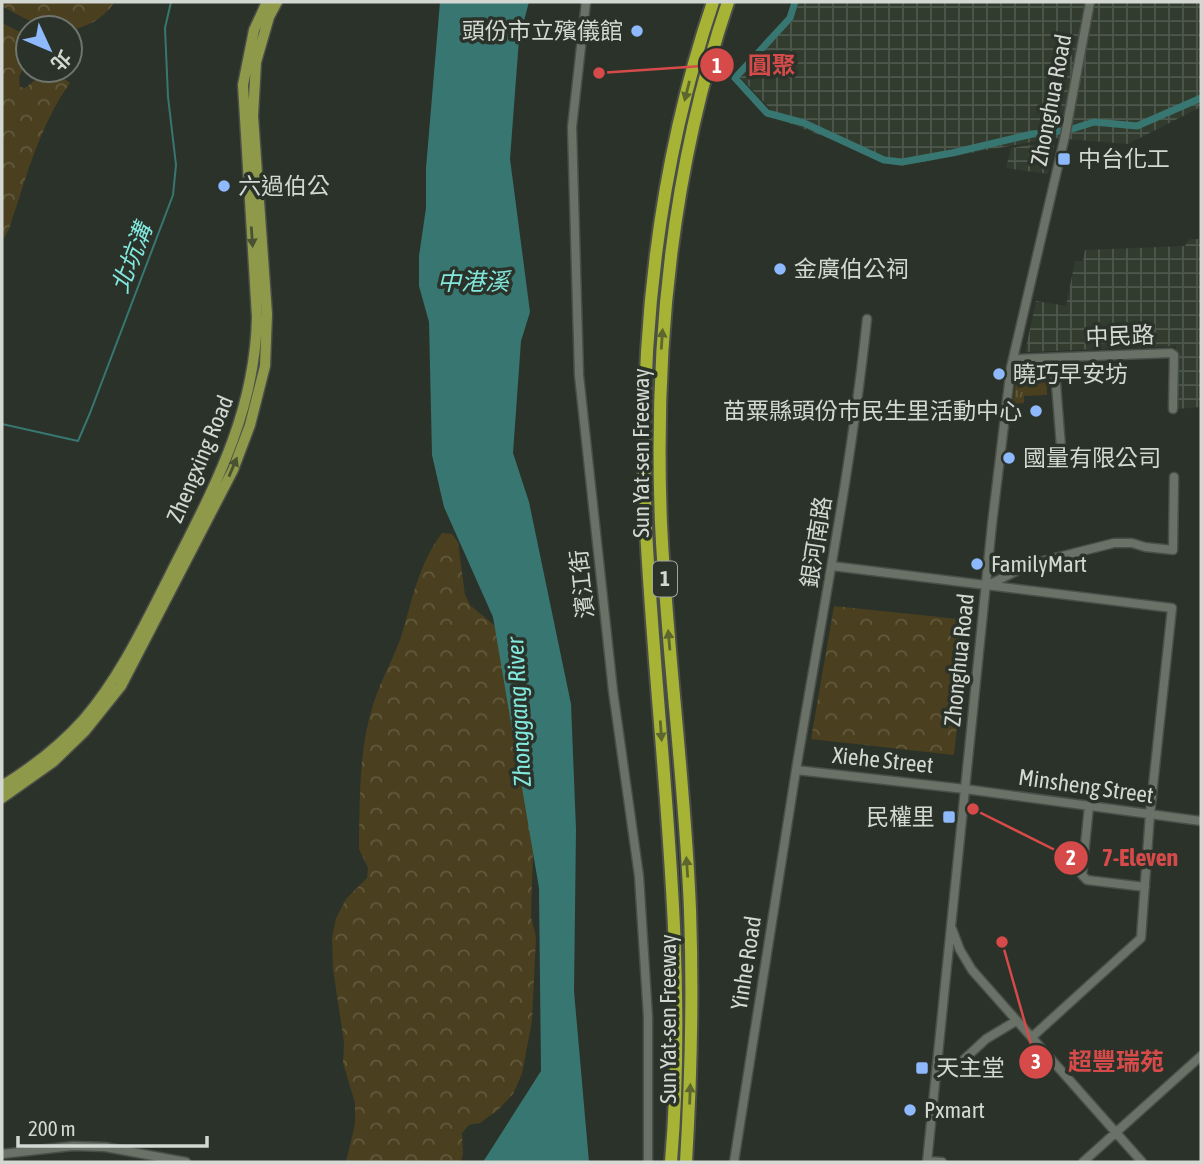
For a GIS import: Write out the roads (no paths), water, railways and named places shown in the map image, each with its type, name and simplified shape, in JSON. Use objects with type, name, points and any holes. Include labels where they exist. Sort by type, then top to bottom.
[{"type":"highway","name":"Sun Yat-sen Freeway","points":[[671,1162],[677,1092],[676,948],[646,527],[647,348],[651,295],[667,182],[693,66],[713,2]]},
{"type":"highway","name":"Sun Yat-sen Freeway","points":[[686,1162],[691,1038],[690,908],[661,522],[661,363],[677,208],[694,124],[728,2]]},
{"type":"main road","name":"Zhengxing Road","points":[[2,786],[51,751],[84,719],[115,679],[186,543],[236,435],[250,388],[256,352],[257,317],[243,85],[254,30],[267,2]]},
{"type":"main road","name":"Zhengxing Road","points":[[2,798],[53,762],[85,730],[121,686],[233,470],[250,425],[265,366],[267,314],[253,116],[256,62],[269,17],[277,2]]},
{"type":"street","name":"濱江街","points":[[586,2],[572,127],[579,374],[613,691],[639,876],[648,1017],[648,1162]]},
{"type":"street","name":"Zhonghua Road","points":[[927,1161],[986,586],[1013,359],[1065,136],[1090,2]]},
{"type":"street","name":"銀河南路","points":[[796,770],[832,566],[867,319]]},
{"type":"street","name":"中民路","points":[[1013,359],[1171,353],[1174,355],[1173,409]]},
{"type":"street","points":[[1054,358],[1060,447]]},
{"type":"street","points":[[986,586],[1031,564],[1114,542],[1132,542],[1145,547],[1173,550],[1174,477]]},
{"type":"street","points":[[832,566],[1172,608],[1150,814],[1141,938],[1032,1037]]},
{"type":"street","name":"Xiehe Street","points":[[796,770],[965,789]]},
{"type":"street","name":"Yinhe Road","points":[[734,1162],[796,770]]},
{"type":"street","name":"Minsheng Street","points":[[965,789],[1201,821]]},
{"type":"street","points":[[1089,806],[1082,875],[1087,880],[1145,887]]},
{"type":"street","points":[[951,926],[972,970],[1142,1162]]},
{"type":"street","points":[[959,1064],[986,1039],[1017,1021]]},
{"type":"street","points":[[1083,1162],[1201,1056]]},
{"type":"street","points":[[2,1154],[73,1146],[105,1147],[186,1162]]},
{"type":"street","points":[[927,1161],[942,1162]]},
{"type":"water","name":"中港溪","points":[[440,2],[529,2],[519,39],[510,159],[530,312],[521,341],[513,453],[529,502],[571,704],[576,829],[574,991],[589,1162],[483,1162],[541,1071],[539,888],[493,617],[444,507],[432,455],[429,322],[419,286],[419,256],[426,208],[426,168]]},
{"type":"waterway","name":"北坑溝","points":[[2,424],[78,441],[90,413],[173,195],[176,165],[168,97],[165,28],[171,2]]},
{"type":"waterway","points":[[795,2],[790,18],[735,78],[767,113],[804,123],[884,160],[902,162],[952,153],[1032,134],[1069,130],[1094,122],[1137,126],[1201,98]]},
{"type":"place","name":"頭份市立殯儀館","points":[[637,31]]},
{"type":"place","name":"圓聚","points":[[599,73]]},
{"type":"place","name":"中台化工","points":[[1064,159]]},
{"type":"place","name":"六過伯公","points":[[224,186]]},
{"type":"place","name":"金廣伯公祠","points":[[780,269]]},
{"type":"place","name":"曉巧早安坊","points":[[999,374]]},
{"type":"place","name":"苗粟縣頭份巿民生里活動中心","points":[[1036,411]]},
{"type":"place","name":"國量有限公司","points":[[1009,458]]},
{"type":"place","name":"FamilyMart","points":[[977,564]]},
{"type":"place","name":"7-Eleven","points":[[973,809]]},
{"type":"place","name":"民權里","points":[[949,817]]},
{"type":"place","name":"超豐瑞苑","points":[[1002,942]]},
{"type":"place","name":"天主堂","points":[[922,1068]]},
{"type":"place","name":"Pxmart","points":[[910,1110]]},
{"type":"water label","name":"Zhonggang River","points":[[519,712]]}]
